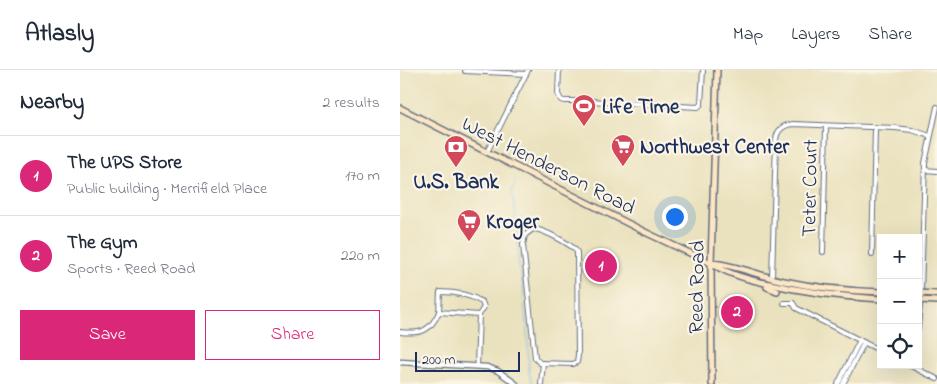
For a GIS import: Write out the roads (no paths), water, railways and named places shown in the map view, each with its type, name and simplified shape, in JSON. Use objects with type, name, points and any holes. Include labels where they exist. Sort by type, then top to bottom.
[{"type":"main road","name":"Reed Road","points":[[712,384],[711,263],[717,70]]},
{"type":"main road","name":"West Henderson Road","points":[[400,108],[711,263],[720,270],[754,281],[816,294],[877,299]]},
{"type":"main road","name":"West Henderson Road","points":[[711,263],[723,264],[801,285],[877,292]]},
{"type":"main road","points":[[754,281],[756,284],[777,291]]},
{"type":"main road","points":[[922,293],[937,294]]},
{"type":"main road","points":[[922,300],[937,301]]},
{"type":"street","points":[[559,70],[558,94],[561,100],[564,101],[698,107],[701,104],[703,70]]},
{"type":"street","points":[[466,71],[527,72],[487,152]]},
{"type":"street","points":[[920,279],[924,170],[937,107]]},
{"type":"street","points":[[772,278],[776,140],[777,133],[781,128],[793,124],[904,129],[930,136]]},
{"type":"street","name":"Teter Court","points":[[823,252],[826,126]]},
{"type":"street","points":[[872,254],[875,128]]},
{"type":"street","points":[[924,170],[937,171]]},
{"type":"street","points":[[532,228],[539,229],[572,246],[577,254],[578,360],[571,364],[543,363],[538,362],[535,358],[523,248],[524,237],[532,228]]},
{"type":"street","points":[[400,332],[424,331],[434,323],[439,312],[440,292],[452,292],[476,298],[482,302],[484,308],[478,315],[477,366]]},
{"type":"street","points":[[784,303],[793,303],[796,308],[877,349]]},
{"type":"street","points":[[439,312],[478,315]]},
{"type":"street","points":[[838,384],[862,341]]},
{"type":"street","points":[[843,384],[862,341]]},
{"type":"street","points":[[400,362],[477,366],[495,369],[513,383]]},
{"type":"street","points":[[542,384],[543,363]]},
{"type":"street","points":[[917,369],[937,380]]},
{"type":"waterway","points":[[516,180],[512,191],[516,220]]},
{"type":"waterway","points":[[517,229],[518,261],[523,286],[529,372],[532,384]]},
{"type":"place","name":"Life Time","points":[[584,127]]},
{"type":"place","name":"Northwest Center","points":[[623,167]]},
{"type":"place","name":"U.S. Bank","points":[[456,168]]},
{"type":"place","name":"Kroger","points":[[469,242]]},
{"type":"place","name":"The UPS Store","points":[[601,266]]},
{"type":"place","name":"The Gym","points":[[737,312]]}]
